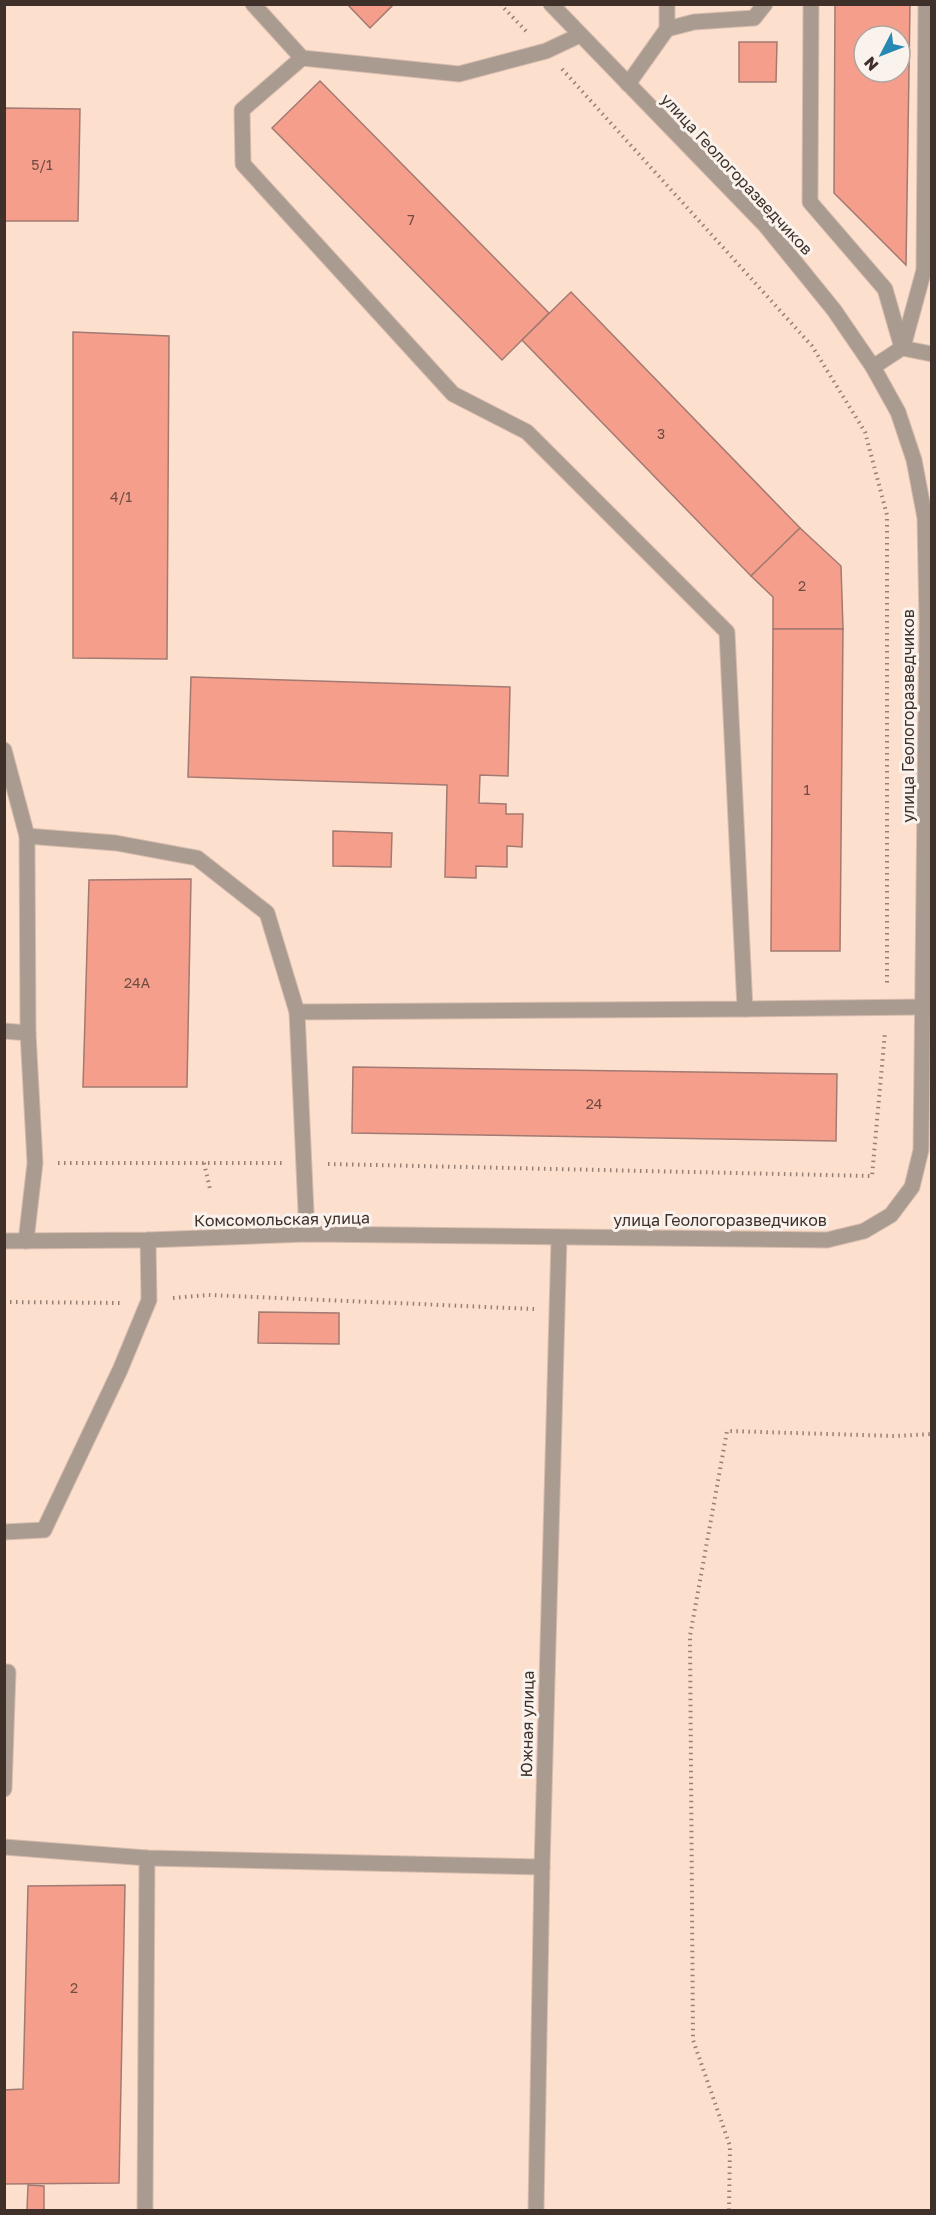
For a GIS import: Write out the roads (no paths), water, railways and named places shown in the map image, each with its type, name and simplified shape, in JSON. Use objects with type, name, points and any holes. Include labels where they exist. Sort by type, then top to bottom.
[{"type":"street","points":[[254,4],[302,58],[459,74],[546,51],[580,36]]},
{"type":"street","name":"улица Геологоразведчиков","points":[[551,4],[765,225],[834,310],[873,367],[898,412],[914,460],[925,518],[927,633],[921,1150],[912,1187],[891,1215],[864,1231],[827,1240],[559,1238]]},
{"type":"street","points":[[628,84],[667,29],[667,4]]},
{"type":"street","points":[[667,29],[694,22],[754,18],[765,4]]},
{"type":"street","points":[[810,4],[810,202],[885,289],[902,348]]},
{"type":"street","points":[[873,367],[902,348],[924,270],[926,4]]},
{"type":"street","points":[[302,58],[242,110],[243,164],[453,394],[527,432],[727,632],[745,1009]]},
{"type":"street","points":[[902,348],[932,354]]},
{"type":"street","points":[[4,750],[27,836],[28,1033],[35,1163],[26,1241]]},
{"type":"street","points":[[27,836],[116,843],[197,858],[267,913],[297,1012],[307,1234]]},
{"type":"street","points":[[297,1012],[923,1007]]},
{"type":"street","points":[[4,1031],[28,1033]]},
{"type":"street","name":"Комсомольская улица","points":[[4,1241],[148,1240],[307,1234],[559,1238]]},
{"type":"street","name":"Южная улица","points":[[536,2211],[542,1867],[559,1238]]},
{"type":"street","points":[[4,1532],[44,1530],[120,1370],[149,1300],[148,1240]]},
{"type":"street","points":[[4,1672],[8,1672],[4,1789]]},
{"type":"street","points":[[4,1847],[147,1858],[542,1867]]},
{"type":"street","points":[[145,2211],[147,1858]]}]
